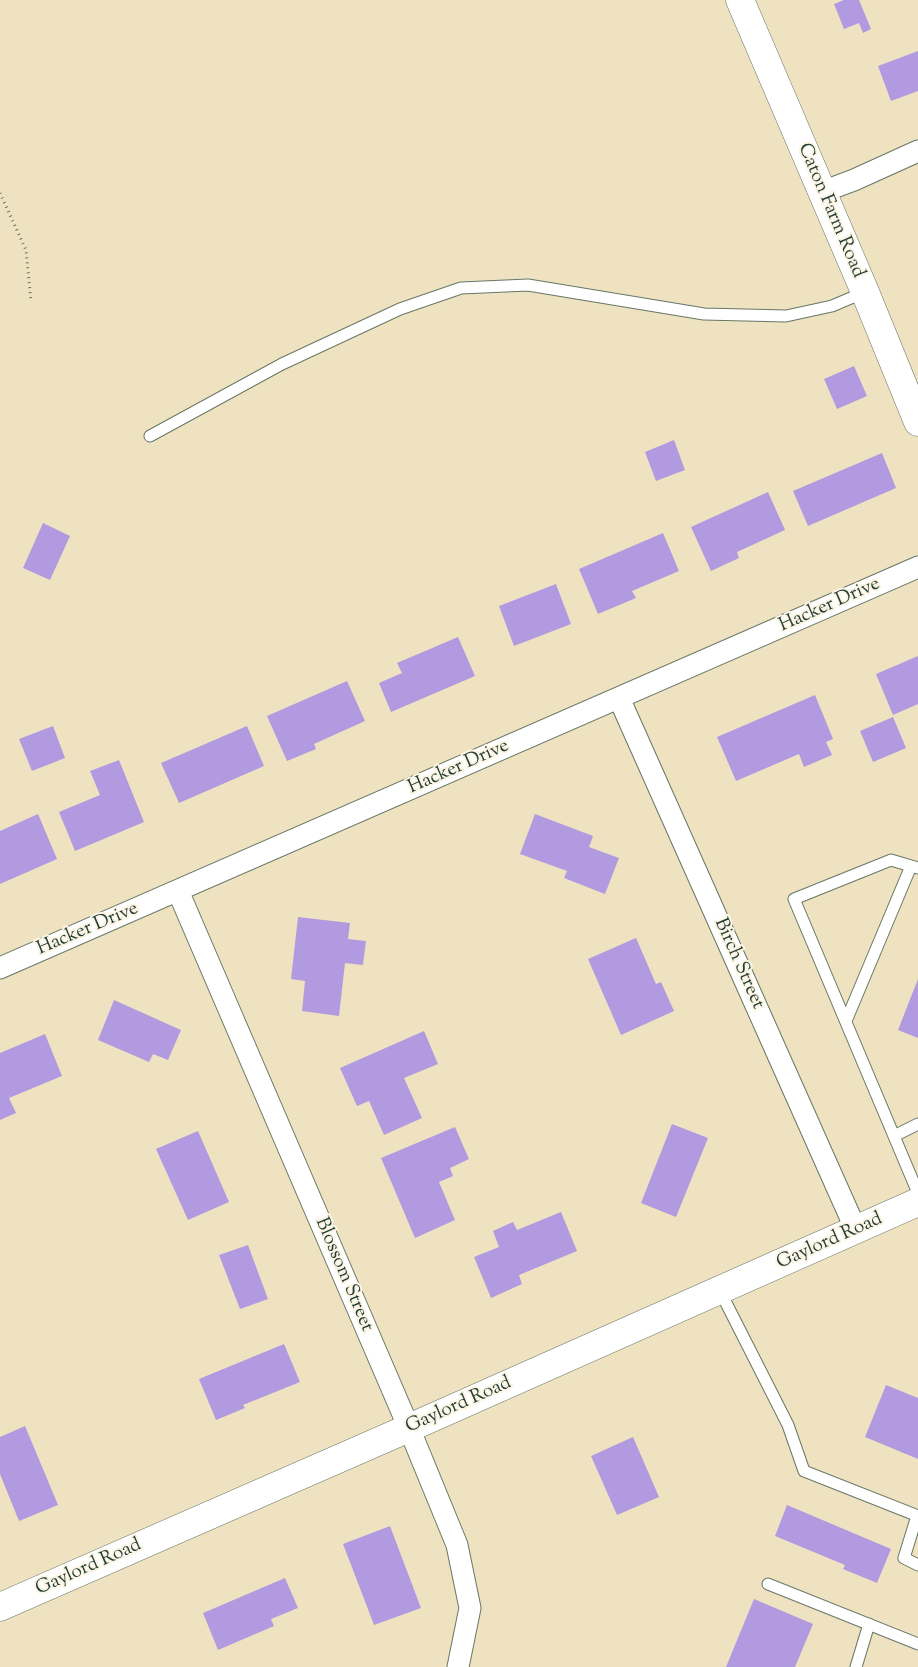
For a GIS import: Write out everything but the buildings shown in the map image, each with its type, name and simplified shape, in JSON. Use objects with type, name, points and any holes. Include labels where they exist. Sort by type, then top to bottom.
[{"type":"street","name":"Caton Farm Road","points":[[740,0],[865,292],[918,422]]},
{"type":"street","points":[[822,192],[854,180],[918,151]]},
{"type":"street","name":"Hacker Drive","points":[[0,968],[918,568]]},
{"type":"street","name":"Birch Street","points":[[619,698],[856,1230]]},
{"type":"street","name":"Blossom Street","points":[[178,891],[409,1428],[457,1545],[470,1608],[458,1667]]},
{"type":"street","name":"Gaylord Road","points":[[0,1607],[720,1291],[918,1202]]},
{"type":"lane","points":[[150,436],[282,364],[400,309],[461,288],[528,285],[704,314],[786,316],[832,306],[865,292]]},
{"type":"lane","points":[[846,1021],[915,867],[891,860],[794,899],[918,1194]]},
{"type":"lane","points":[[894,1136],[918,1124]]},
{"type":"lane","points":[[720,1291],[788,1426],[804,1471],[917,1516],[904,1558],[918,1565]]},
{"type":"lane","points":[[768,1584],[918,1644]]},
{"type":"lane","points":[[856,1667],[869,1624]]},
{"type":"path","points":[[0,193],[26,250],[30,301]]}]
